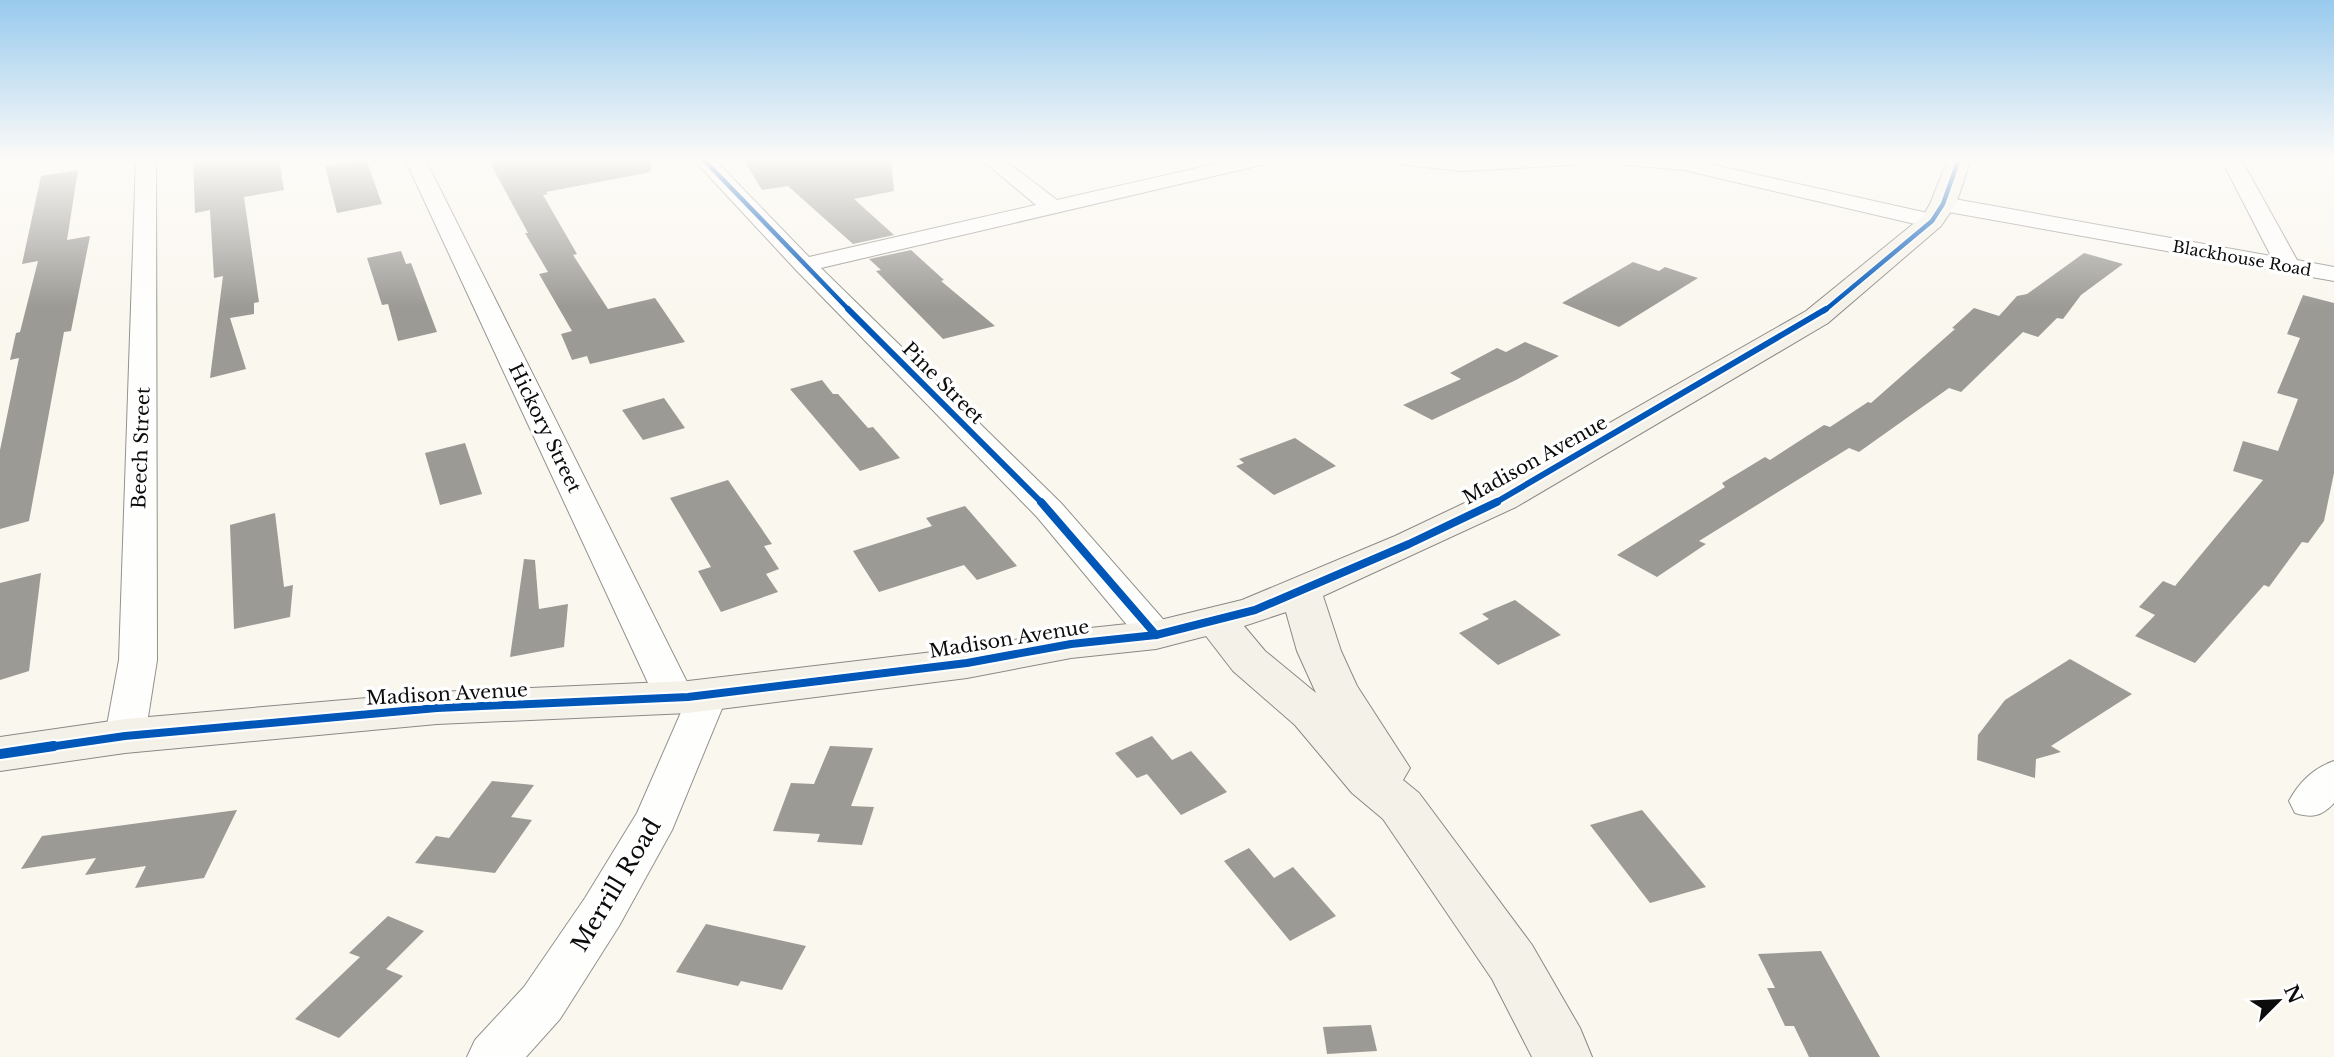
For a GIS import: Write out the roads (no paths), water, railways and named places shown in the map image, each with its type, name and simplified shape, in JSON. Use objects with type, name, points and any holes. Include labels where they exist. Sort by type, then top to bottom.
[{"type":"street","name":"Beech Street","points":[[125,736],[138,660],[146,208]]},
{"type":"street","name":"Hickory Street","points":[[440,208],[692,696]]},
{"type":"street","name":"Pine Street","points":[[750,208],[1049,510],[1156,635]]},
{"type":"street","points":[[804,265],[1053,208]]},
{"type":"street","name":"Blackhouse Road","points":[[1918,208],[2334,274]]},
{"type":"street","name":"Madison Avenue","points":[[0,754],[125,736],[437,708],[692,696],[967,663],[1071,644],[1156,635],[1255,610],[1409,544],[1503,499],[1817,317],[1939,208]]},
{"type":"street","points":[[2257,208],[2288,266]]},
{"type":"street","points":[[1301,590],[1313,634],[1327,666],[1362,735],[1387,769],[1401,806],[1513,962],[1562,1057]]},
{"type":"street","points":[[1216,620],[1249,661],[1311,714],[1369,780],[1401,806]]},
{"type":"street","name":"Merrill Road","points":[[493,1057],[542,1003],[602,912],[657,818],[692,696]]}]
